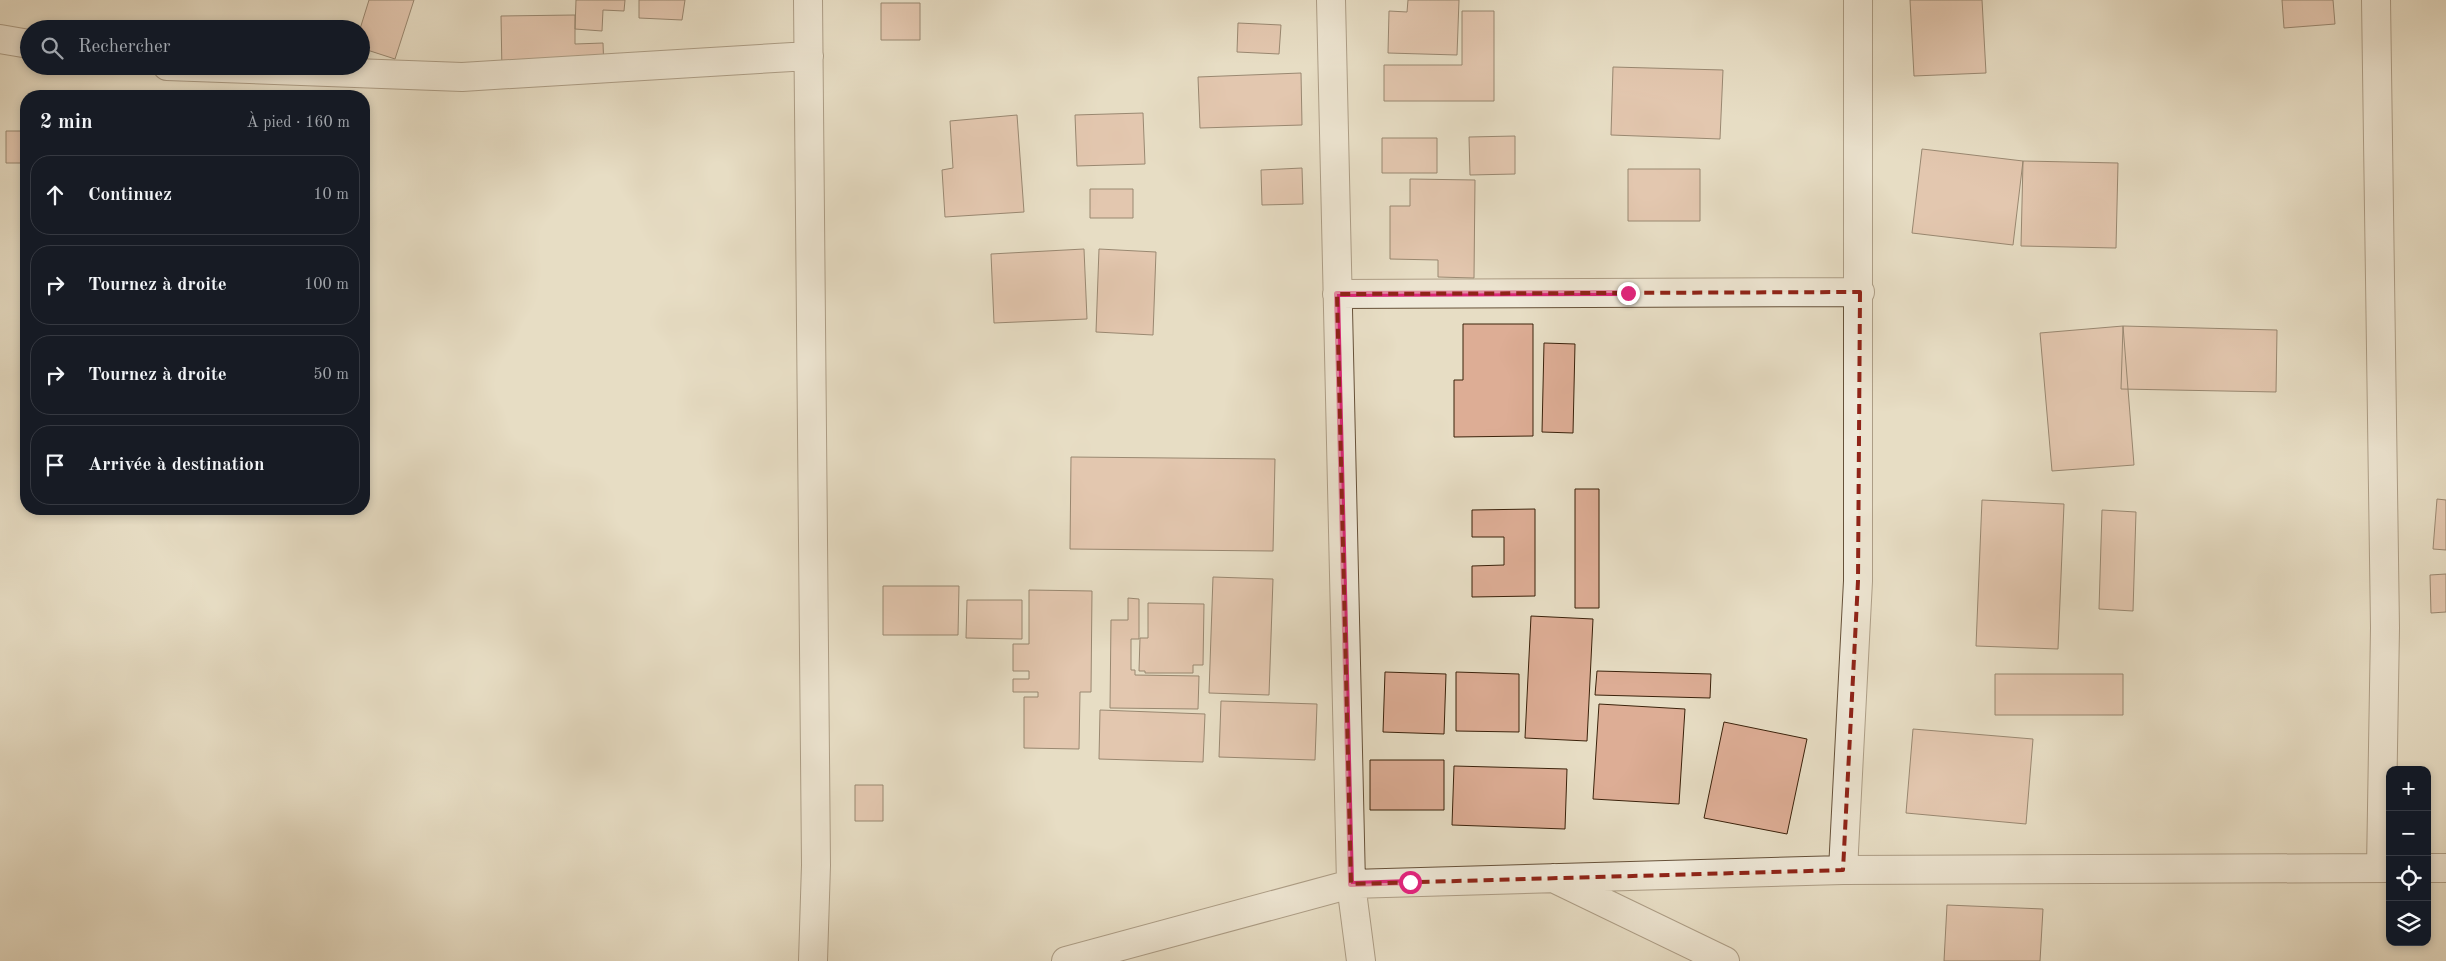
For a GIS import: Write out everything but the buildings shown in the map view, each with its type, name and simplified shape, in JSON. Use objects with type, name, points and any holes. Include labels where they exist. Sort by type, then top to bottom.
[{"type":"street","points":[[808,0],[816,865],[813,961]]},
{"type":"street","points":[[1331,0],[1351,884],[1361,961]]},
{"type":"street","points":[[1843,870],[1858,580],[1860,292],[1858,0]]},
{"type":"street","points":[[1066,961],[1351,884],[1843,870],[2385,868],[2385,628],[2376,0]]},
{"type":"street","points":[[0,39],[20,42]]},
{"type":"street","points":[[370,73],[462,76],[808,56]]},
{"type":"street","points":[[1337,294],[1860,292]]},
{"type":"street","points":[[2431,868],[2446,868]]},
{"type":"street","points":[[1549,877],[1725,961]]},
{"type":"highlighted area","points":[[1860,292],[1858,581],[1843,870],[1351,884],[1337,294]]},
{"type":"route","points":[[1410,882],[1351,884],[1337,294],[1628,293]]}]
